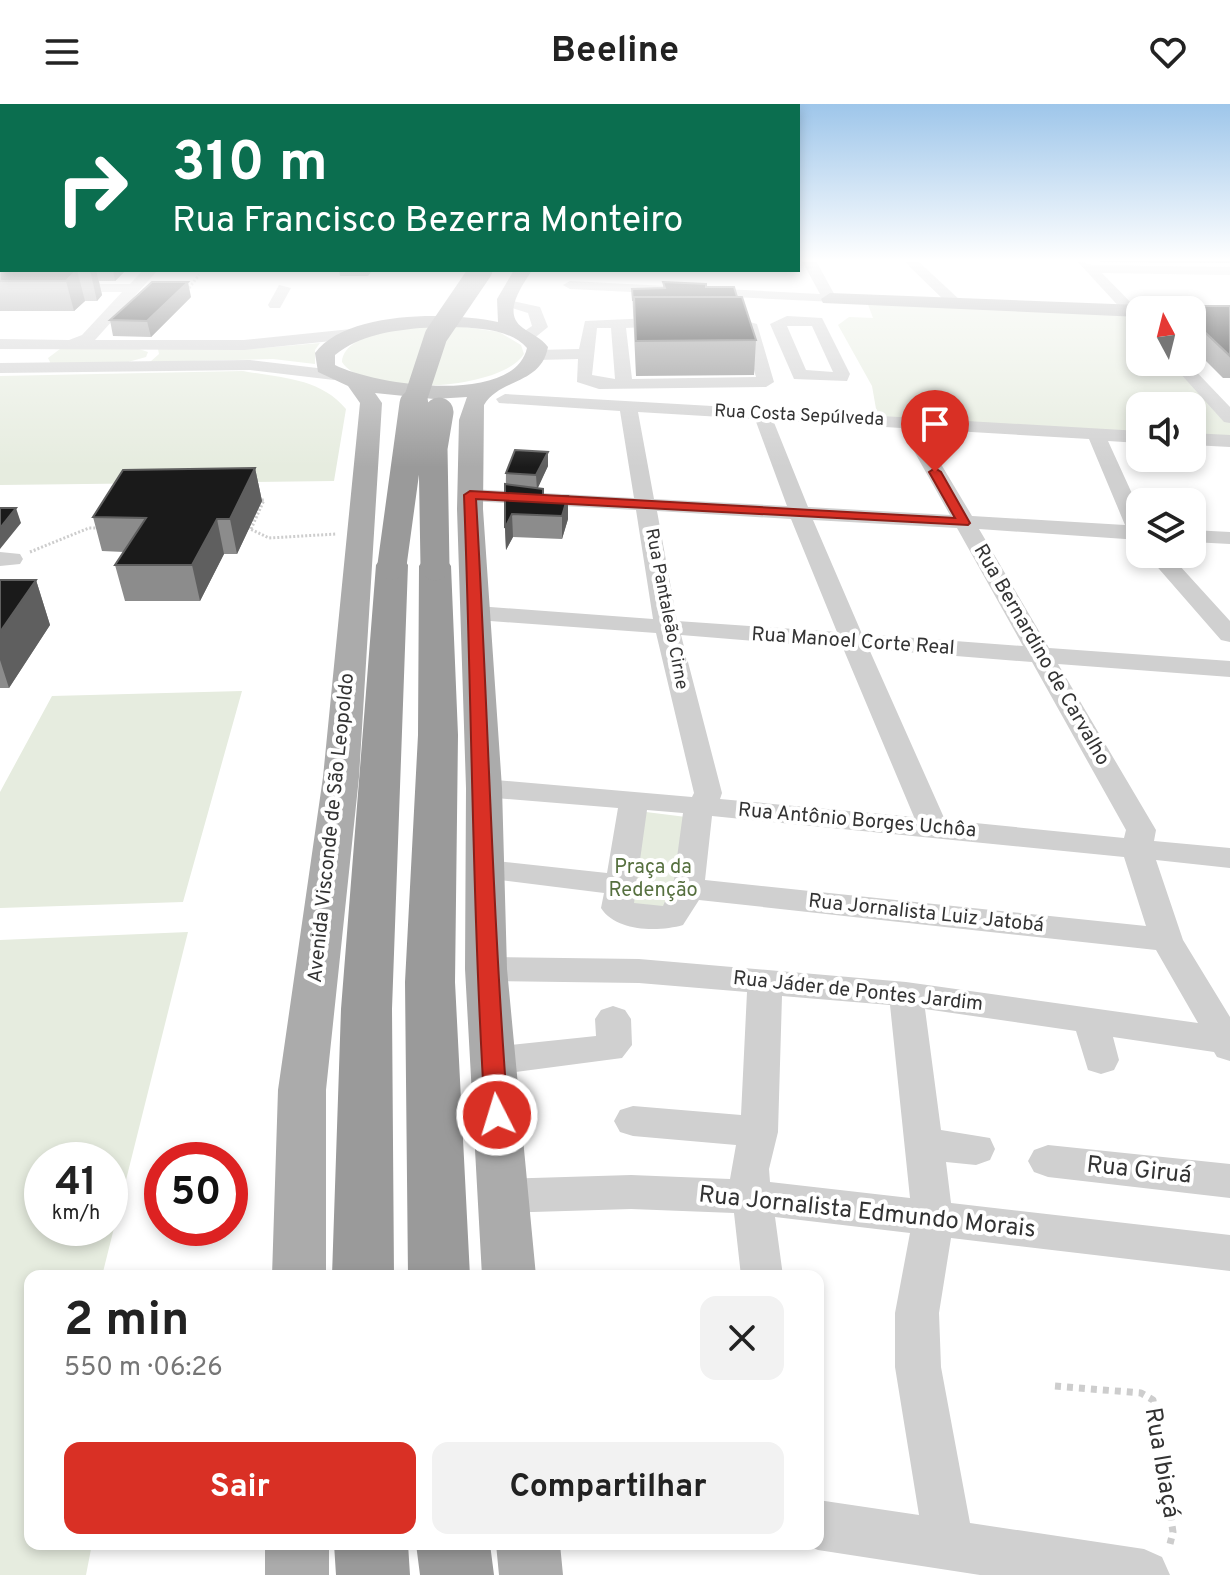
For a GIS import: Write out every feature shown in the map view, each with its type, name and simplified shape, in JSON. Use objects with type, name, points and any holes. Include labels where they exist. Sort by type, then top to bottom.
[{"type":"highway","points":[[396,555],[404,458],[417,391],[440,330]]},
{"type":"highway","points":[[396,555],[433,448],[442,391],[464,330]]},
{"type":"highway","name":"Avenida Visconde de São Leopoldo","points":[[363,1270],[361,1188],[370,939],[396,555]]},
{"type":"highway","name":"Avenida Visconde de São Leopoldo","points":[[396,555],[438,735],[430,982],[439,1270]]},
{"type":"highway","points":[[371,1550],[373,1575]]},
{"type":"highway","points":[[454,1550],[457,1575]]},
{"type":"main road","points":[[361,333],[373,330]]},
{"type":"main road","points":[[480,330],[528,346]]},
{"type":"main road","points":[[509,1270],[486,969],[484,788],[470,495],[470,420],[473,405],[525,370],[528,346],[516,330]]},
{"type":"main road","name":"Avenida Visconde de São Leopoldo","points":[[299,1270],[302,1090],[341,777],[396,555],[371,403],[346,380],[325,368],[325,353],[332,345],[361,333]]},
{"type":"main road","points":[[346,380],[424,393],[495,392]]},
{"type":"main road","points":[[297,1550],[297,1575]]},
{"type":"main road","points":[[529,1550],[531,1575]]},
{"type":"street","points":[[38,368],[33,362],[36,356],[88,338],[96,330]]},
{"type":"street","points":[[104,345],[104,337],[111,330]]},
{"type":"street","points":[[538,330],[528,346],[587,354]]},
{"type":"street","points":[[588,330],[585,380],[626,395],[761,384],[768,379],[751,330]]},
{"type":"street","name":"Rua Pantaleão Cirne","points":[[619,330],[626,395],[667,629],[708,793],[700,806],[686,888]]},
{"type":"street","points":[[0,344],[275,344],[361,333]]},
{"type":"street","points":[[133,367],[152,358],[155,353],[151,345]]},
{"type":"street","points":[[758,347],[786,346]]},
{"type":"street","points":[[0,368],[265,365],[346,380]]},
{"type":"street","points":[[1191,376],[1230,418]]},
{"type":"street","name":"Rua Costa Sepúlveda","points":[[495,392],[626,395],[762,414],[1126,436]]},
{"type":"street","points":[[762,414],[852,642],[934,828]]},
{"type":"street","name":"Rua Bernardino de Carvalho","points":[[907,422],[1141,830],[1137,849],[1167,940],[1228,1043]]},
{"type":"street","points":[[1096,435],[1126,503]]},
{"type":"street","points":[[1206,440],[1230,441]]},
{"type":"street","points":[[470,495],[1126,532]]},
{"type":"street","points":[[1206,537],[1230,538]]},
{"type":"street","points":[[1170,568],[1230,635]]},
{"type":"street","name":"Rua Manoel Corte Real","points":[[477,613],[1230,669]]},
{"type":"street","name":"Rua Antônio Borges Uchôa","points":[[484,788],[1230,858]]},
{"type":"street","points":[[634,801],[616,903],[621,914],[662,918],[675,915],[686,888]]},
{"type":"street","points":[[486,870],[619,884]]},
{"type":"street","name":"Rua Jornalista Luiz Jatobá","points":[[686,888],[1167,940]]},
{"type":"street","name":"Rua Jáder de Pontes Jardim","points":[[486,969],[639,971],[906,994],[1228,1043]]},
{"type":"street","points":[[761,1270],[749,1169],[759,1132],[765,983]]},
{"type":"street","points":[[906,994],[933,1220],[917,1313],[918,1367],[949,1547]]},
{"type":"street","points":[[492,1061],[609,1048],[614,1045],[613,1019]]},
{"type":"street","points":[[1091,1021],[1101,1060]]},
{"type":"street","points":[[633,1121],[759,1132]]},
{"type":"street","points":[[926,1145],[976,1149]]},
{"type":"street","name":"Rua Giruá","points":[[1048,1161],[1230,1181]]},
{"type":"street","name":"Rua Jornalista Edmundo Morais","points":[[503,1196],[631,1192],[753,1197],[1230,1253]]},
{"type":"street","points":[[824,1526],[949,1547],[1155,1568]]},
{"type":"path","points":[[249,500],[264,500],[251,529]]},
{"type":"path","points":[[6,559],[89,528],[102,520]]},
{"type":"path","points":[[238,523],[269,538],[396,555]]},
{"type":"path","points":[[89,528],[104,528]]},
{"type":"path","name":"Rua Ibiaçá","points":[[1055,1386],[1141,1393],[1153,1400],[1173,1532],[1155,1568]]},
{"type":"green space","points":[[841,330],[1126,330],[1126,376],[1191,376],[1230,408],[1230,441],[1206,440],[1206,392],[1126,392],[1126,436],[878,420],[872,386]]},
{"type":"green space","points":[[388,331],[499,332],[521,345],[524,354],[511,366],[489,376],[433,385],[377,381],[355,374],[342,362],[346,351],[356,342]]},
{"type":"green space","points":[[320,343],[315,350],[315,364],[273,359],[150,362],[159,354],[158,349],[252,349]]},
{"type":"green space","points":[[60,349],[139,349],[148,352],[146,357],[128,362],[51,364],[48,358]]},
{"type":"green space","points":[[243,371],[312,385],[336,399],[346,409],[334,481],[0,485],[0,376]]},
{"type":"green space","points":[[242,691],[183,902],[0,908],[0,792],[52,696]]},
{"type":"green space","name":"Praça da Redenção","points":[[646,812],[686,817],[671,910],[629,910]]},
{"type":"green space","points":[[188,932],[128,1172],[128,1142],[24,1142],[24,1246],[110,1246],[104,1270],[24,1270],[24,1550],[91,1550],[86,1575],[0,1575],[0,940]]},
{"type":"building","points":[[635,330],[753,330],[756,340],[636,341]]},
{"type":"building","points":[[1206,330],[1230,330],[1230,356],[1206,333]]},
{"type":"building","points":[[515,450],[548,452],[536,475],[506,473]]},
{"type":"building","points":[[255,468],[230,519],[217,519],[192,565],[115,565],[146,518],[93,517],[123,470]]},
{"type":"building","points":[[505,484],[543,489],[543,496],[568,496],[562,516],[512,514],[505,528]]},
{"type":"building","points":[[0,508],[16,508],[0,528]]},
{"type":"building","points":[[0,580],[36,580],[0,632]]},
{"type":"route","points":[[497,1115],[486,969],[484,788],[470,495],[963,523],[935,472]]}]
